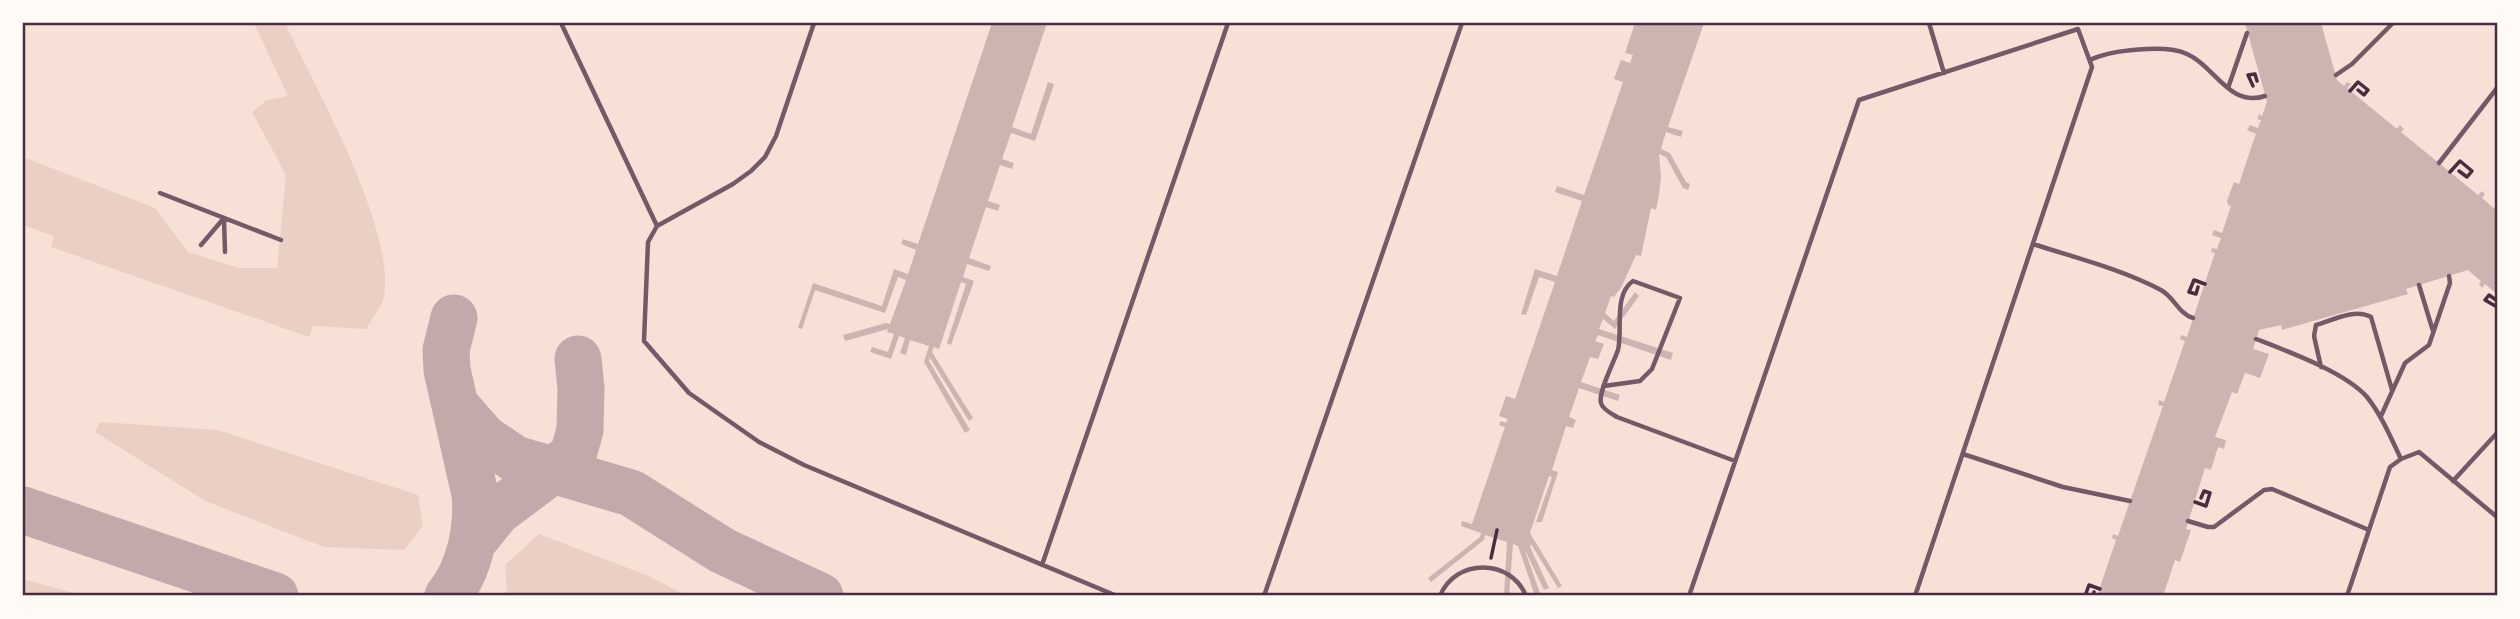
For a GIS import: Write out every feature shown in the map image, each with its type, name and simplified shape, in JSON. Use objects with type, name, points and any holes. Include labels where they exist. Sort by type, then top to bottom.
[{"type":"lane","points":[[561,23],[657,226]]},
{"type":"lane","points":[[814,23],[776,136],[765,156],[733,184],[657,226],[648,242],[644,341],[689,393],[759,442],[804,465],[1117,596]]},
{"type":"lane","points":[[1042,565],[1228,23]]},
{"type":"lane","points":[[1264,596],[1462,23]]},
{"type":"lane","points":[[1929,23],[1944,72]]},
{"type":"lane","points":[[2336,75],[2352,64],[2393,23]]},
{"type":"lane","points":[[1689,596],[1859,100],[2078,29],[2092,67],[1915,596]]},
{"type":"lane","points":[[2228,88],[2248,33]]},
{"type":"lane","points":[[2090,60],[2100,55],[2170,48],[2189,54],[2234,94],[2251,99],[2265,96]]},
{"type":"lane","points":[[2439,163],[2497,89]]},
{"type":"lane","points":[[160,193],[281,240]]},
{"type":"lane","points":[[201,245],[224,218]]},
{"type":"lane","points":[[224,218],[225,252]]},
{"type":"lane","points":[[2033,244],[2137,278],[2165,292],[2184,315],[2193,318]]},
{"type":"lane","points":[[2380,416],[2405,363],[2428,345],[2450,283],[2449,276]]},
{"type":"lane","points":[[1604,386],[1640,381],[1653,369],[1680,298],[1633,281],[1626,286],[1622,298],[1618,348],[1604,386],[1600,401],[1602,406],[1617,417],[1735,461]]},
{"type":"lane","points":[[2419,285],[2433,332]]},
{"type":"lane","points":[[2321,367],[2314,336],[2316,325],[2350,314],[2363,313],[2371,317],[2392,390]]},
{"type":"lane","points":[[2256,340],[2321,367],[2365,395],[2380,416],[2401,459]]},
{"type":"lane","points":[[2453,481],[2497,433]]},
{"type":"lane","points":[[2347,596],[2390,467],[2401,459],[2419,452],[2497,517]]},
{"type":"lane","points":[[1963,454],[2063,487],[2130,501]]},
{"type":"lane","points":[[2188,521],[2214,527],[2264,490],[2272,489],[2369,530]]},
{"type":"lane","points":[[1440,596],[1450,580],[1462,571],[1478,567],[1501,570],[1512,577],[1526,596]]},
{"type":"path","points":[[2252,87],[2248,75],[2255,74],[2257,81]]},
{"type":"path","points":[[2350,91],[2358,82],[2368,90],[2364,95],[2358,90]]},
{"type":"path","points":[[2450,172],[2460,161],[2472,171],[2467,177],[2459,171]]},
{"type":"path","points":[[2198,287],[2196,295],[2189,292],[2194,280],[2205,284]]},
{"type":"path","points":[[2496,300],[2489,295],[2485,300],[2497,308]]},
{"type":"path","points":[[2195,502],[2207,506],[2210,493],[2204,491],[2201,498]]},
{"type":"path","points":[[1489,568],[1497,530]]},
{"type":"path","points":[[2085,596],[2089,585],[2100,589]]},
{"type":"shaded area","points":[[254,23],[285,23],[333,120],[366,197],[378,234],[384,268],[384,296],[366,329],[313,326],[309,337],[51,247],[54,236],[23,225],[23,157],[155,208],[188,252],[239,268],[277,268],[286,175],[252,112],[267,100],[288,96]]},
{"type":"shaded area","points":[[100,422],[218,430],[418,495],[423,526],[404,550],[324,547],[205,501],[95,432]]},
{"type":"shaded area","points":[[539,534],[649,576],[687,596],[511,596],[507,593],[505,565]]},
{"type":"shaded area","points":[[23,579],[84,596],[23,596]]},
{"type":"building","points":[[992,23],[1047,23],[1012,127],[1031,134],[1048,82],[1054,84],[1035,141],[1011,133],[1002,159],[1014,163],[1012,169],[1000,165],[988,201],[1000,205],[998,211],[986,207],[969,258],[991,266],[989,271],[967,264],[963,277],[974,281],[951,345],[947,343],[966,284],[961,282],[939,349],[934,347],[932,352],[973,418],[969,421],[930,358],[929,361],[970,430],[965,433],[924,362],[929,346],[910,340],[906,355],[900,353],[905,338],[899,336],[891,359],[870,352],[872,347],[888,352],[894,334],[887,332],[888,329],[845,341],[843,335],[890,324],[906,280],[898,277],[885,313],[815,290],[802,329],[798,328],[813,283],[882,306],[894,269],[908,274],[916,250],[901,244],[903,239],[918,244]]},
{"type":"building","points":[[1635,23],[1704,23],[1668,127],[1683,131],[1681,137],[1666,132],[1661,149],[1670,153],[1686,182],[1690,184],[1688,190],[1683,188],[1666,157],[1659,154],[1659,194],[1656,210],[1651,208],[1641,256],[1636,255],[1622,286],[1614,297],[1611,296],[1605,313],[1614,321],[1635,292],[1639,296],[1615,329],[1603,319],[1599,329],[1673,353],[1671,360],[1598,335],[1595,341],[1604,344],[1598,359],[1590,357],[1581,382],[1620,395],[1618,401],[1579,388],[1569,417],[1576,420],[1573,428],[1566,426],[1552,470],[1558,472],[1542,522],[1536,522],[1552,477],[1549,476],[1530,533],[1562,586],[1558,588],[1531,544],[1549,588],[1544,590],[1524,548],[1541,596],[1535,596],[1518,546],[1513,544],[1509,596],[1504,596],[1507,542],[1485,535],[1484,540],[1431,582],[1428,578],[1480,537],[1481,533],[1461,526],[1462,521],[1472,524],[1505,427],[1499,425],[1501,421],[1506,423],[1508,419],[1499,416],[1506,396],[1515,399],[1555,282],[1539,277],[1526,315],[1521,314],[1535,269],[1557,276],[1582,201],[1555,192],[1557,186],[1584,195],[1623,82],[1614,79],[1621,60],[1630,63],[1633,55],[1625,53]]},
{"type":"building","points":[[2245,23],[2321,23],[2337,80],[2344,86],[2347,82],[2351,84],[2347,88],[2397,129],[2400,125],[2404,129],[2401,132],[2478,195],[2482,191],[2485,194],[2482,198],[2497,211],[2497,294],[2485,284],[2482,288],[2479,284],[2481,281],[2468,270],[2406,289],[2408,294],[2282,330],[2281,325],[2259,330],[2253,349],[2269,354],[2260,378],[2245,373],[2237,394],[2232,392],[2215,437],[2226,440],[2224,449],[2218,447],[2211,470],[2205,468],[2186,529],[2191,530],[2180,562],[2175,560],[2163,596],[2097,596],[2116,540],[2112,538],[2113,534],[2118,536],[2163,406],[2158,405],[2159,400],[2164,402],[2185,341],[2180,339],[2181,335],[2187,337],[2215,253],[2211,252],[2212,248],[2217,249],[2221,238],[2212,235],[2214,230],[2222,233],[2231,206],[2227,201],[2234,182],[2239,184],[2256,134],[2247,130],[2250,125],[2258,128],[2261,120],[2257,119],[2259,114],[2262,116],[2267,102]]},
{"type":"taxiway","points":[[448,596],[467,561],[474,534],[476,507],[447,370],[446,350],[454,318]]},
{"type":"taxiway","points":[[472,543],[497,512],[573,455],[580,430],[581,389],[578,359]]},
{"type":"taxiway","points":[[456,406],[484,438],[515,459],[631,493],[723,551],[820,596]]},
{"type":"taxiway","points":[[23,510],[275,596]]}]
